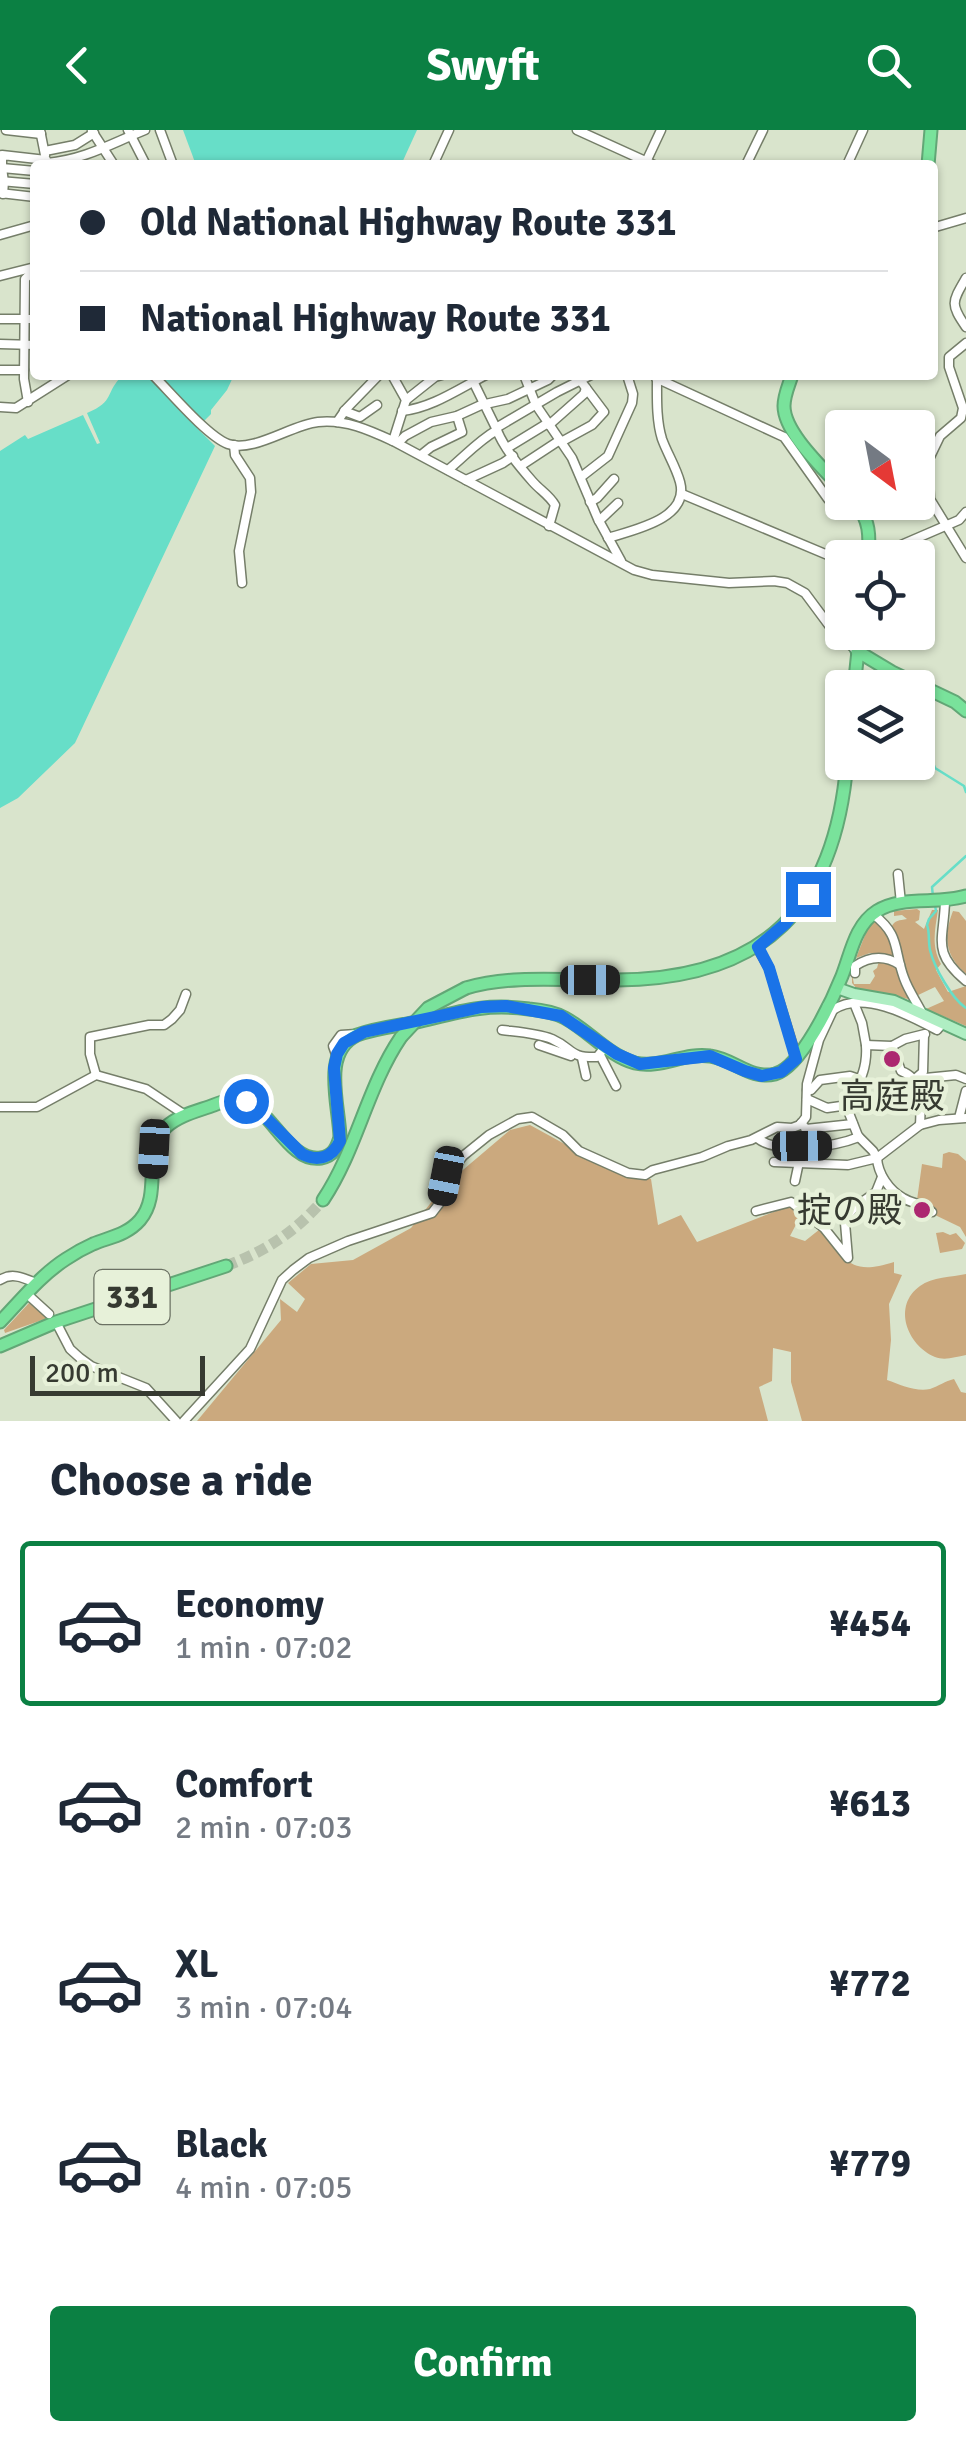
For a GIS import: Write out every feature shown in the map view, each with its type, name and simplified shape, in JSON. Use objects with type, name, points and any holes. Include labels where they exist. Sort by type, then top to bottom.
[{"type":"highway","points":[[928,160],[931,130]]},
{"type":"highway","points":[[790,380],[785,396],[787,422],[825,470]]},
{"type":"highway","points":[[855,670],[857,651],[966,710]]},
{"type":"highway","points":[[323,1200],[343,1166],[380,1076],[401,1037],[428,1008],[466,988],[492,982],[651,980],[702,971],[758,947],[796,910],[817,878],[838,821],[845,780]]},
{"type":"highway","points":[[184,1115],[240,1100],[262,1114],[302,1154],[325,1158],[335,1151],[340,1138],[334,1068],[344,1043],[357,1034],[469,1009],[506,1006],[561,1016],[603,1051],[640,1064],[710,1056],[762,1076],[781,1072],[796,1059],[830,1008],[858,932],[872,914],[901,903],[966,896]]},
{"type":"highway","name":"331","points":[[0,1322],[63,1260],[126,1232],[139,1221],[152,1198],[156,1141],[168,1125],[184,1115]]},
{"type":"highway","name":"331","points":[[1,1344],[52,1318],[226,1266]]},
{"type":"main road","points":[[837,988],[894,1001],[925,1025],[942,1024],[966,1034]]},
{"type":"street","points":[[6,130],[41,132],[46,160]]},
{"type":"street","points":[[67,160],[145,130]]},
{"type":"street","points":[[160,130],[172,160]]},
{"type":"street","points":[[435,160],[449,130]]},
{"type":"street","points":[[577,130],[640,160]]},
{"type":"street","points":[[650,160],[661,130]]},
{"type":"street","points":[[748,160],[763,130]]},
{"type":"street","points":[[849,160],[863,130]]},
{"type":"street","points":[[30,197],[1,194],[2,155],[46,160],[93,132],[108,160]]},
{"type":"street","points":[[130,133],[144,160]]},
{"type":"street","points":[[2,168],[30,171]]},
{"type":"street","points":[[2,182],[30,184]]},
{"type":"street","points":[[938,226],[966,218]]},
{"type":"street","points":[[0,234],[30,226]]},
{"type":"street","points":[[0,276],[30,269]]},
{"type":"street","points":[[0,276],[30,279],[30,345],[24,357],[28,402]]},
{"type":"street","points":[[966,278],[953,300],[966,327]]},
{"type":"street","points":[[0,318],[30,319]]},
{"type":"street","points":[[966,343],[949,357],[963,408],[961,418],[940,436],[928,461],[930,500],[966,558]]},
{"type":"street","points":[[0,344],[30,345]]},
{"type":"street","points":[[24,357],[30,357]]},
{"type":"street","points":[[0,370],[24,370]]},
{"type":"street","points":[[0,407],[12,409],[28,402],[61,380]]},
{"type":"street","points":[[159,380],[221,440],[234,445],[249,444],[310,423],[337,422],[365,428],[646,574],[786,584],[804,592],[831,628],[857,651]]},
{"type":"street","points":[[337,422],[373,380]]},
{"type":"street","points":[[395,380],[406,400]]},
{"type":"street","points":[[396,442],[406,400],[431,380]]},
{"type":"street","points":[[402,411],[436,401],[468,380]]},
{"type":"street","points":[[472,380],[502,443],[552,499],[555,505],[550,526]]},
{"type":"street","points":[[526,380],[622,564]]},
{"type":"street","points":[[396,442],[422,426],[508,399],[548,380]]},
{"type":"street","points":[[580,478],[608,456],[632,402],[629,380]]},
{"type":"street","points":[[608,538],[656,522],[673,509],[682,494],[660,434],[657,380]]},
{"type":"street","points":[[663,380],[784,436],[825,494]]},
{"type":"street","points":[[448,470],[496,429],[580,381]]},
{"type":"street","points":[[466,480],[503,463],[510,452],[584,394],[580,381]]},
{"type":"street","points":[[522,466],[592,425],[604,412],[580,381]]},
{"type":"street","points":[[344,411],[360,418],[376,405]]},
{"type":"street","points":[[420,455],[462,432],[457,416]]},
{"type":"street","points":[[234,445],[250,478],[251,492],[238,551],[242,583]]},
{"type":"street","points":[[590,502],[614,479]]},
{"type":"street","points":[[682,494],[825,555]]},
{"type":"street","points":[[599,521],[618,503]]},
{"type":"street","points":[[912,540],[959,520],[966,512]]},
{"type":"street","points":[[898,874],[901,903]]},
{"type":"street","points":[[938,901],[941,948],[948,964],[966,981]]},
{"type":"street","points":[[872,914],[888,926],[925,1025],[923,1072],[915,1079]]},
{"type":"street","points":[[758,947],[769,968],[796,1059]]},
{"type":"street","points":[[855,973],[855,966],[867,959],[882,957],[900,965]]},
{"type":"street","points":[[96,1075],[90,1037],[164,1024],[180,1010],[186,994]]},
{"type":"street","points":[[795,1181],[810,1074],[830,1008],[854,1002],[894,1010],[925,1025]]},
{"type":"street","points":[[851,1119],[852,1100],[867,1060],[862,1023],[854,1002]]},
{"type":"street","points":[[866,1044],[892,1046],[925,1025]]},
{"type":"street","points":[[502,1030],[551,1039],[579,1057],[586,1076]]},
{"type":"street","points":[[539,1045],[579,1057],[603,1051],[616,1086]]},
{"type":"street","points":[[892,1046],[901,1071],[915,1079],[922,1098],[920,1125]]},
{"type":"street","points":[[810,1074],[820,1080],[850,1076],[862,1080]]},
{"type":"street","points":[[0,1107],[37,1107],[96,1075],[146,1089],[184,1115]]},
{"type":"street","points":[[915,1079],[956,1075],[966,1079]]},
{"type":"street","points":[[807,1094],[820,1080]]},
{"type":"street","points":[[774,1162],[848,1166],[876,1158],[920,1125],[962,1118],[966,1091]]},
{"type":"street","points":[[807,1094],[827,1108],[847,1108],[859,1137],[873,1151],[882,1178],[904,1199],[924,1204],[932,1212]]},
{"type":"street","points":[[184,1421],[250,1349],[282,1280],[310,1258],[348,1241],[432,1213],[442,1200],[446,1176],[463,1156],[512,1122],[532,1117],[563,1135],[580,1151],[628,1173],[644,1174],[756,1138],[777,1127],[851,1119]]},
{"type":"street","points":[[756,1138],[765,1144],[802,1146],[840,1144],[859,1137]]},
{"type":"street","points":[[756,1211],[792,1202],[824,1228],[848,1258],[847,1216],[876,1192],[882,1178]]},
{"type":"street","points":[[0,1280],[17,1276],[36,1284]]},
{"type":"street","points":[[27,1294],[52,1318],[70,1349],[80,1358],[146,1388],[176,1421]]},
{"type":"shaded area","points":[[917,909],[919,920],[915,922],[924,929],[932,910],[938,910],[935,944],[941,964],[936,970],[948,992],[966,986],[966,1026],[926,1009],[944,1001],[935,987],[914,997],[891,928],[907,919],[894,916],[894,911]]},
{"type":"shaded area","points":[[953,911],[966,921],[966,974],[948,945]]},
{"type":"shaded area","points":[[875,921],[885,930],[895,956],[870,953],[856,958],[869,925]]},
{"type":"shaded area","points":[[879,961],[897,966],[908,999],[857,989],[852,983],[852,974],[854,984],[870,984]]},
{"type":"shaded area","points":[[530,1125],[623,1176],[651,1179],[658,1225],[681,1215],[697,1242],[789,1206],[801,1215],[790,1236],[805,1241],[820,1229],[851,1263],[868,1267],[894,1262],[894,1273],[902,1275],[889,1304],[887,1380],[925,1390],[954,1379],[961,1392],[966,1393],[966,1421],[802,1421],[791,1382],[791,1352],[773,1348],[772,1381],[759,1387],[768,1421],[197,1421],[281,1320],[280,1299],[297,1312],[305,1299],[288,1283],[311,1264],[353,1260],[411,1228],[444,1186],[510,1130]]},
{"type":"shaded area","points":[[949,1152],[966,1161],[966,1237],[960,1227],[935,1215],[925,1201],[917,1200],[922,1164],[942,1168],[943,1154]]},
{"type":"shaded area","points":[[936,1233],[956,1233],[965,1243],[962,1249],[940,1253]]},
{"type":"shaded area","points":[[966,1274],[966,1355],[935,1357],[911,1335],[906,1324],[907,1304],[911,1294],[925,1283]]},
{"type":"shaded area","points":[[29,1303],[48,1318],[5,1333],[4,1330]]},
{"type":"water","points":[[183,130],[417,130],[403,160],[194,160]]},
{"type":"water","points":[[119,380],[232,380],[211,414],[197,428],[215,446],[75,743],[18,798],[0,808],[0,451],[25,435],[28,439],[83,415],[97,444],[100,443],[87,413],[106,400]]},
{"type":"waterway","points":[[935,768],[964,786],[966,792]]},
{"type":"waterway","points":[[933,897],[932,887],[966,856]]},
{"type":"waterway","points":[[935,905],[936,911],[927,925],[930,950],[944,982],[966,1008]]},
{"type":"tunnel","points":[[226,1266],[279,1239],[323,1200]]},
{"type":"place","name":"高庭殿","points":[[892,1059]]},
{"type":"place","name":"掟の殿","points":[[922,1210]]},
{"type":"route","points":[[246,1101],[302,1154],[325,1158],[340,1141],[334,1068],[337,1054],[348,1039],[364,1032],[495,1005],[561,1016],[632,1062],[648,1065],[710,1056],[762,1076],[781,1072],[796,1059],[769,968],[758,947],[785,924],[808,894]]}]
